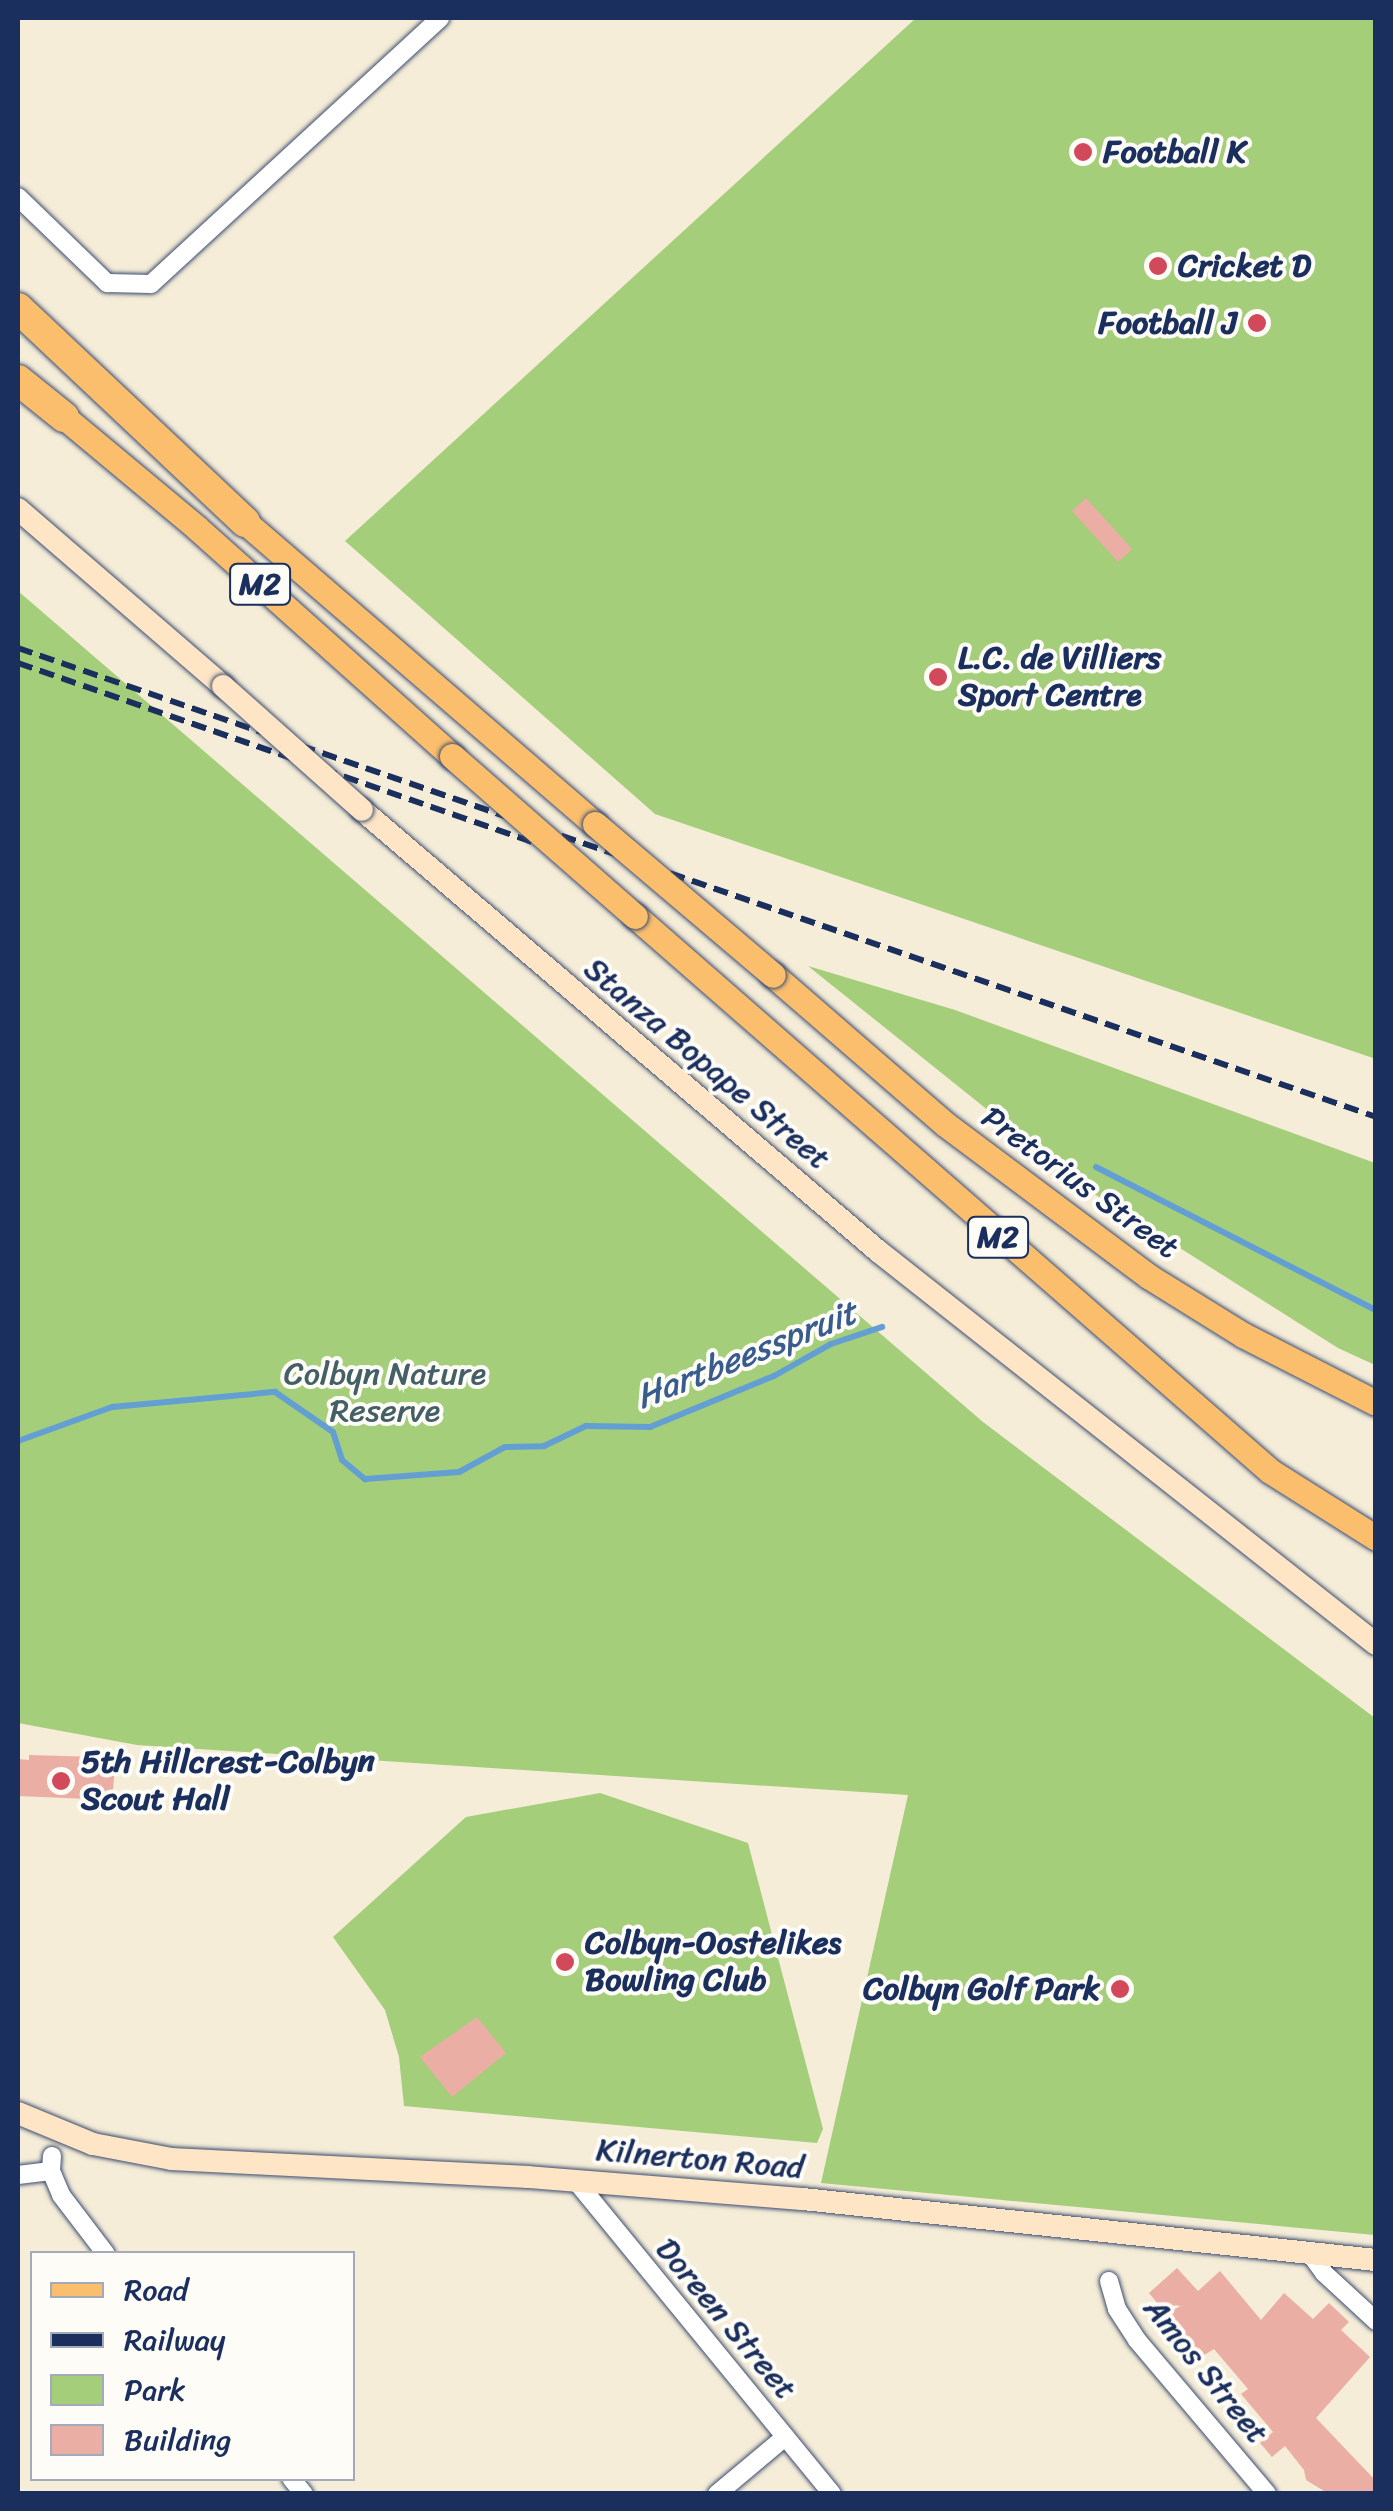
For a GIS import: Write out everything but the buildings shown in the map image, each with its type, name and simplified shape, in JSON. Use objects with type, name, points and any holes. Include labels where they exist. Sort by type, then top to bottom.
[{"type":"highway","points":[[18,308],[245,522]]},
{"type":"highway","name":"M2","points":[[18,332],[245,522]]},
{"type":"highway","name":"M2","points":[[18,380],[64,417]]},
{"type":"highway","points":[[18,392],[64,417]]},
{"type":"main road","name":"M2","points":[[64,417],[196,528],[1032,1267],[1270,1471],[1376,1538]]},
{"type":"main road","name":"Stanza Bopape Street","points":[[18,509],[362,810],[878,1250],[1376,1644]]},
{"type":"main road","name":"Pretorius Street","points":[[245,522],[945,1124],[1148,1276],[1243,1335],[1376,1403]]},
{"type":"main road","name":"Kilnerton Road","points":[[20,2115],[93,2144],[172,2158],[576,2181],[803,2200],[1376,2260]]},
{"type":"street","points":[[18,198],[107,284],[151,284],[440,18]]},
{"type":"street","points":[[18,2174],[52,2164],[61,2195],[104,2251]]},
{"type":"street","name":"Doreen Street","points":[[576,2181],[832,2494]]},
{"type":"street","points":[[1311,2255],[1324,2274],[1376,2321]]},
{"type":"street","name":"Amos Street","points":[[1109,2281],[1118,2309],[1136,2340],[1266,2494]]},
{"type":"street","points":[[717,2494],[786,2437]]},
{"type":"green space","name":"L.C. de Villiers Sport Centre","points":[[916,18],[1375,18],[1375,1064],[1373,1058],[655,814],[345,541]]},
{"type":"green space","name":"Colbyn Nature Reserve","points":[[18,591],[983,1422],[1375,1718],[1375,2235],[821,2183],[908,1795],[137,1745],[18,1723]]},
{"type":"green space","points":[[808,966],[955,1010],[1375,1163],[1375,1365],[1338,1348],[1085,1188]]},
{"type":"green space","name":"Colbyn-Oostelikes Bowling Club","points":[[600,1793],[748,1843],[823,2129],[817,2143],[404,2106],[399,2057],[385,2010],[333,1937],[466,1817]]},
{"type":"waterway","points":[[1096,1167],[1376,1310]]},
{"type":"waterway","name":"Hartbeesspruit","points":[[18,1441],[112,1407],[275,1392],[333,1432],[342,1460],[365,1479],[459,1472],[505,1447],[544,1446],[586,1426],[650,1427],[774,1376],[831,1344],[882,1327]]},
{"type":"railway","points":[[18,648],[1376,1117]]},
{"type":"railway","points":[[18,663],[581,859]]},
{"type":"place","name":"Football K","points":[[1083,152]]},
{"type":"place","name":"Cricket D","points":[[1158,266]]},
{"type":"place","name":"Football J","points":[[1257,323]]},
{"type":"place","name":"L.C. de Villiers Sport Centre","points":[[938,677]]},
{"type":"place","name":"5th Hillcrest-Colbyn Scout Hall","points":[[61,1781]]},
{"type":"place","name":"Colbyn-Oostelikes Bowling Club","points":[[565,1962]]},
{"type":"place","name":"Colbyn Golf Park","points":[[1120,1989]]}]
